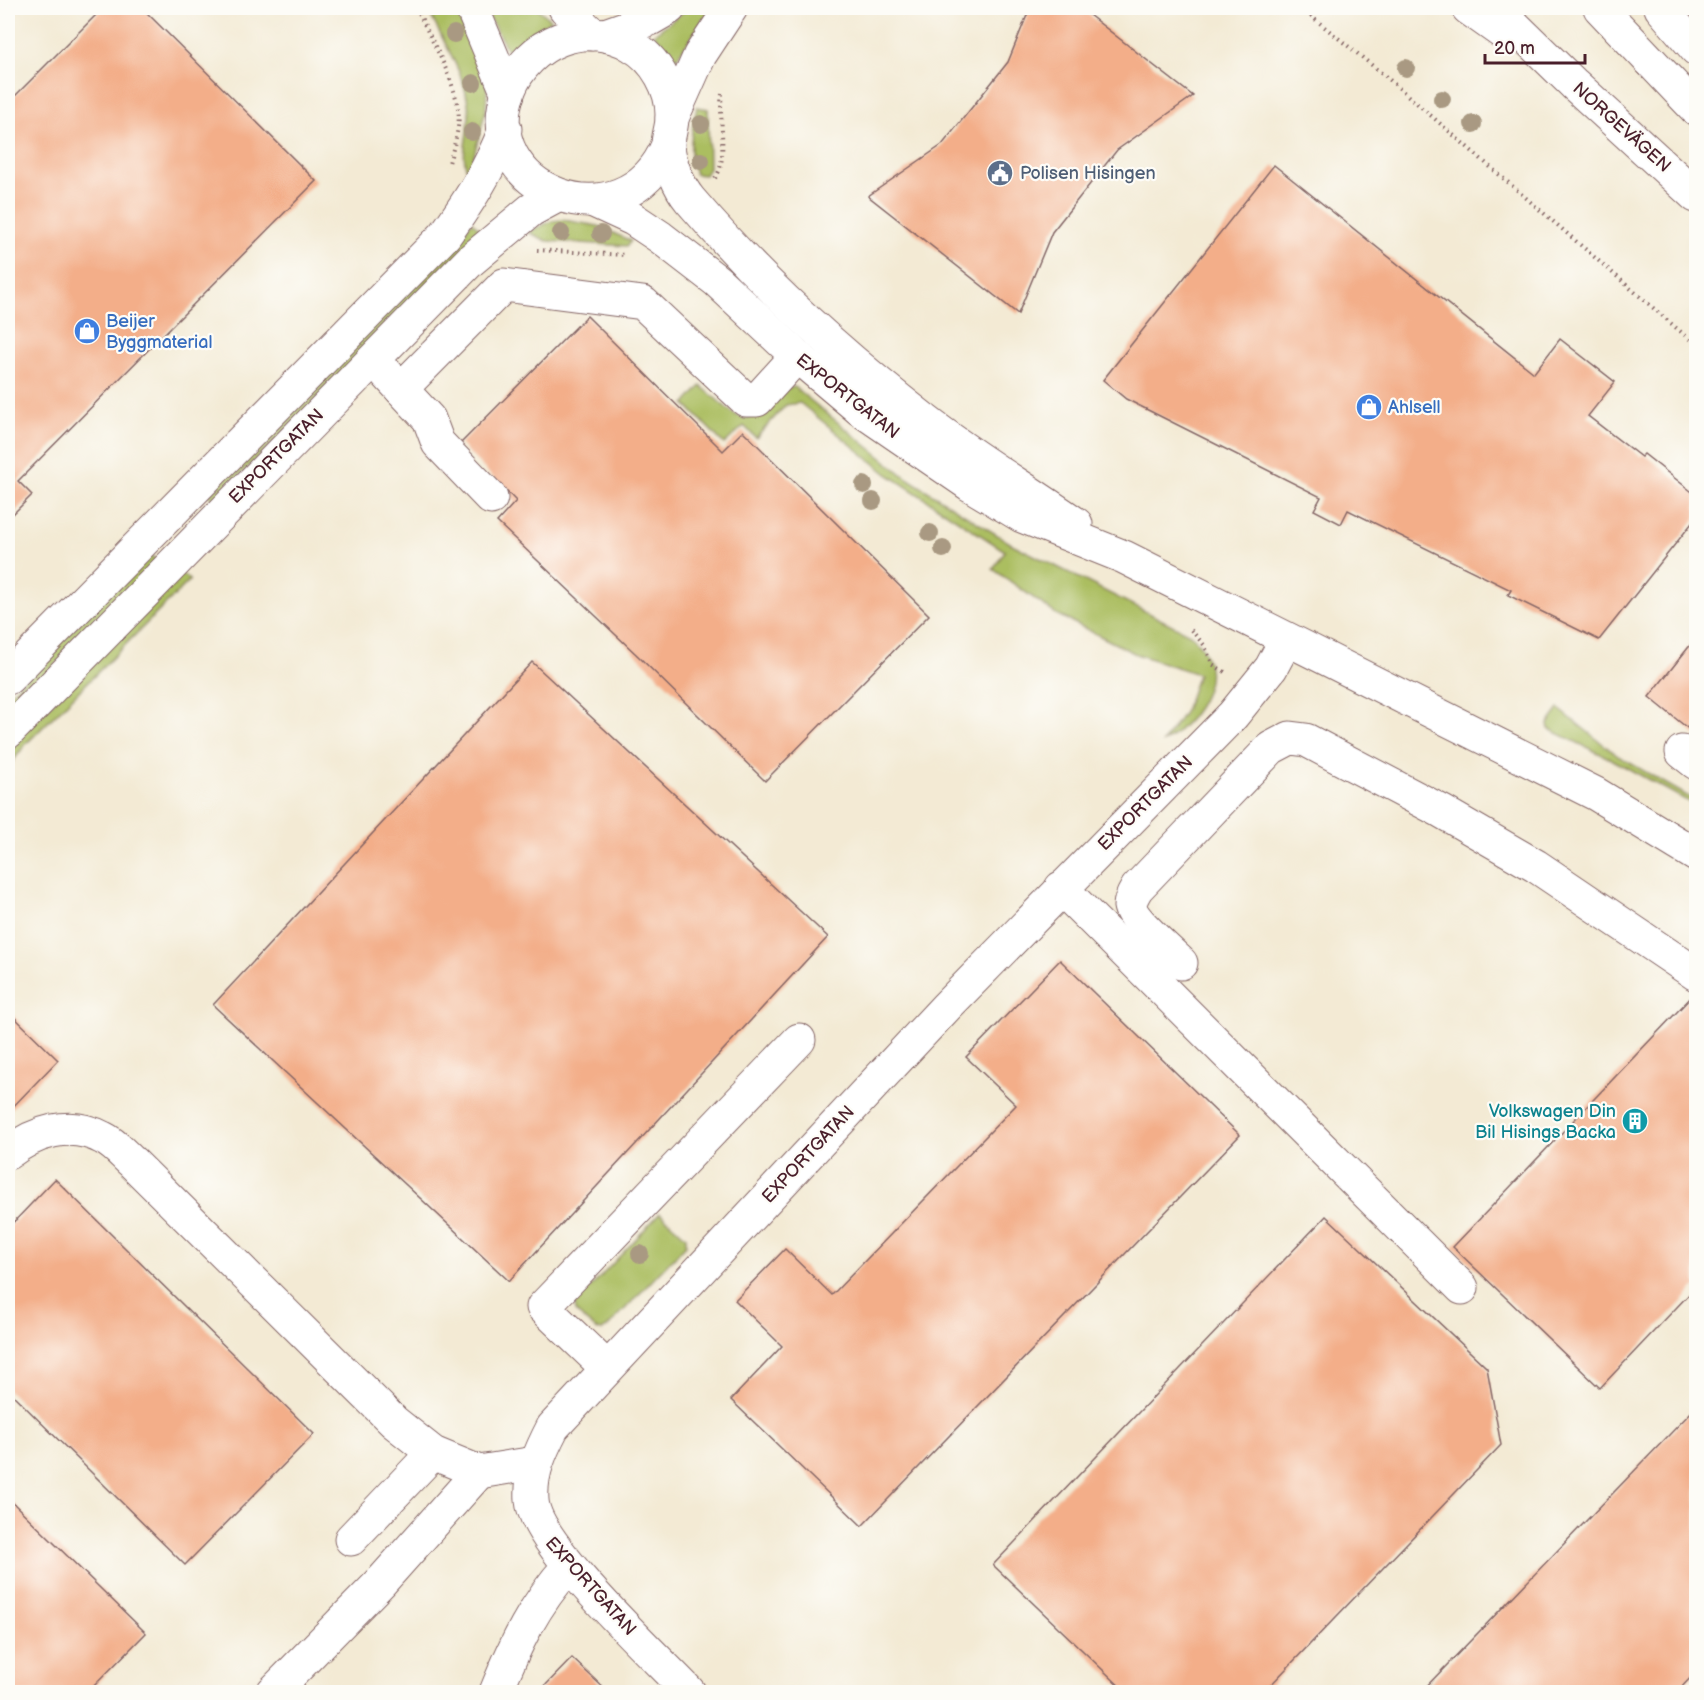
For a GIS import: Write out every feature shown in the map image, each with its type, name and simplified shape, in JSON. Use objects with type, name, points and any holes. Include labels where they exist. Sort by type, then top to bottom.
[{"type":"main road","name":"EXPORTGATAN","points":[[472,8],[508,94]]},
{"type":"main road","name":"EXPORTGATAN","points":[[565,8],[598,34],[632,45],[653,64],[667,90],[677,180],[693,203],[724,239],[848,358],[927,422],[1124,557]]},
{"type":"main road","points":[[598,34],[650,19],[669,8]]},
{"type":"main road","points":[[670,131],[700,55],[731,8]]},
{"type":"main road","points":[[1468,8],[1574,84]]},
{"type":"main road","name":"NORGEVÄGEN","points":[[1496,8],[1574,84],[1696,196]]},
{"type":"main road","points":[[1600,8],[1696,109]]},
{"type":"main road","points":[[1661,8],[1696,49]]},
{"type":"main road","name":"EXPORTGATAN","points":[[8,678],[445,235],[472,197],[494,159],[505,129],[508,94],[524,64],[540,49],[570,36],[598,34]]},
{"type":"main road","name":"EXPORTGATAN","points":[[505,129],[511,150],[522,169],[538,185],[557,196],[594,201],[633,219],[660,237],[717,281],[797,356],[861,410],[969,484],[1022,516],[1124,557],[1596,794],[1696,855]]},
{"type":"main road","name":"EXPORTGATAN","points":[[594,201],[618,196],[639,184],[656,166],[670,131]]},
{"type":"main road","name":"EXPORTGATAN","points":[[8,732],[471,260],[531,210],[557,196]]},
{"type":"main road","points":[[401,389],[504,285],[643,303],[746,400],[756,400],[797,356]]},
{"type":"main road","points":[[372,359],[429,419],[438,443],[491,498]]},
{"type":"main road","name":"EXPORTGATAN","points":[[689,1692],[569,1566],[540,1528],[531,1501],[535,1463],[553,1426],[1061,888],[1233,715],[1271,668],[1286,640]]},
{"type":"main road","points":[[1181,963],[1137,920],[1130,905],[1132,897],[1137,888],[1271,748],[1290,738],[1306,740],[1451,816],[1536,866],[1696,974]]},
{"type":"main road","points":[[1061,888],[1462,1288]]},
{"type":"main road","points":[[607,1368],[543,1307],[799,1040]]},
{"type":"main road","points":[[8,1153],[28,1138],[70,1128],[104,1138],[132,1162],[394,1422],[433,1453],[479,1472],[535,1463]]},
{"type":"main road","points":[[351,1539],[433,1453]]},
{"type":"main road","points":[[273,1692],[381,1583],[479,1472]]},
{"type":"main road","points":[[496,1692],[515,1646],[546,1591],[569,1566]]},
{"type":"path","points":[[417,8],[451,83],[458,109],[458,132],[447,171]]},
{"type":"path","points":[[1301,8],[1384,75],[1696,345]]},
{"type":"green space","points":[[427,8],[456,8],[487,84],[486,110],[469,174],[464,159],[469,119],[467,97],[458,71]]},
{"type":"green space","points":[[484,8],[537,8],[551,20],[524,37],[509,53]]},
{"type":"green space","points":[[689,8],[712,8],[676,59],[654,34]]},
{"type":"green space","points":[[697,107],[708,109],[709,168],[705,175],[695,174],[691,158],[692,132]]},
{"type":"green space","points":[[564,220],[598,226],[631,241],[627,246],[547,241],[528,232],[552,221]]},
{"type":"green space","points":[[472,222],[485,233],[215,500],[208,495]]},
{"type":"green space","points":[[701,386],[727,409],[744,418],[752,417],[760,412],[786,388],[794,387],[907,478],[1010,543],[1190,634],[1206,655],[1209,666],[1209,678],[1203,700],[1188,721],[1163,742],[1185,711],[1198,674],[1136,654],[1056,614],[993,569],[1005,551],[887,474],[800,403],[786,405],[756,438],[744,426],[724,444],[685,404]]},
{"type":"green space","points":[[150,555],[157,560],[8,713],[8,696],[142,559]]},
{"type":"green space","points":[[180,573],[190,580],[25,745],[8,768],[8,753],[16,740]]},
{"type":"green space","points":[[1559,709],[1618,756],[1696,801],[1696,806],[1613,760],[1549,729],[1548,724]]},
{"type":"green space","points":[[660,1213],[686,1237],[686,1245],[607,1328],[602,1331],[597,1330],[576,1312],[575,1304]]},
{"type":"building","name":"Beijer Byggmaterial","points":[[103,8],[142,8],[316,181],[18,481],[32,495],[9,518],[8,103]]},
{"type":"building","name":"Polisen Hisingen","points":[[1030,8],[1080,8],[1193,96],[1117,150],[1052,232],[1018,314],[868,196],[942,145],[1008,62]]},
{"type":"building","name":"Ahlsell","points":[[1274,165],[1534,373],[1560,339],[1615,382],[1588,416],[1641,457],[1644,454],[1696,495],[1696,518],[1599,640],[1508,595],[1511,590],[1348,510],[1341,524],[1314,510],[1321,497],[1126,399],[1103,380]]},
{"type":"building","points":[[587,316],[723,451],[743,431],[929,615],[765,781],[497,522],[516,501],[460,444]]},
{"type":"building","points":[[1696,638],[1696,735],[1649,697]]},
{"type":"building","points":[[532,662],[828,937],[509,1281],[213,1005]]},
{"type":"building","points":[[1060,960],[1240,1135],[862,1526],[731,1400],[782,1346],[735,1300],[785,1249],[832,1295],[1016,1105],[966,1057]]},
{"type":"building","name":"Volkswagen Din Bil Hisings Backa","points":[[1695,993],[1696,1287],[1600,1388],[1453,1247]]},
{"type":"building","points":[[8,1011],[58,1060],[8,1112]]},
{"type":"building","points":[[55,1179],[314,1434],[185,1565],[8,1390],[8,1228]]},
{"type":"building","points":[[1326,1216],[1487,1368],[1501,1445],[1264,1692],[1126,1692],[993,1565]]},
{"type":"building","points":[[1696,1407],[1696,1672],[1677,1692],[1421,1692]]},
{"type":"building","points":[[8,1498],[146,1633],[88,1692],[8,1692]]},
{"type":"building","points":[[572,1658],[608,1692],[539,1692]]},
{"type":"place","name":"Polisen Hisingen","points":[[1000,173]]},
{"type":"place","name":"Beijer Byggmaterial","points":[[87,331]]},
{"type":"place","name":"Ahlsell","points":[[1369,407]]},
{"type":"place","name":"Volkswagen Din Bil Hisings Backa","points":[[1635,1121]]}]
